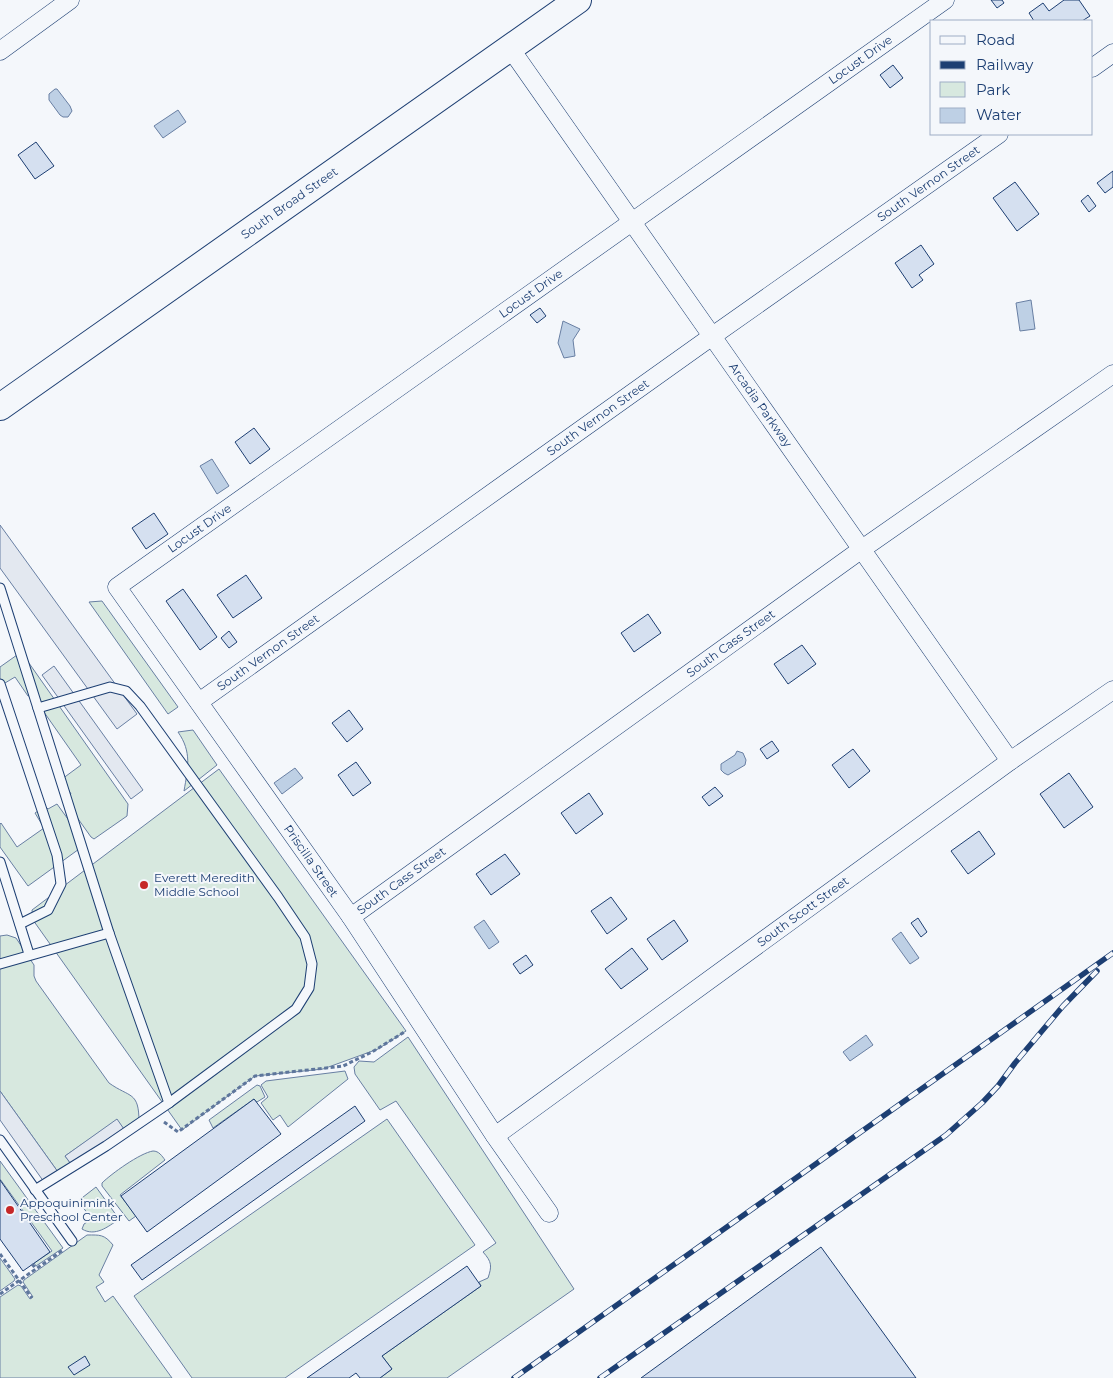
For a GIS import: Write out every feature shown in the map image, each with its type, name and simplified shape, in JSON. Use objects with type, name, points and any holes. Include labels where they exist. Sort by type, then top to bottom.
[{"type":"main road","name":"South Broad Street","points":[[0,407],[578,0]]},
{"type":"street","points":[[0,51],[70,0]]},
{"type":"street","name":"Locust Drive","points":[[116,586],[945,0]]},
{"type":"street","name":"Arcadia Parkway","points":[[510,48],[1010,762]]},
{"type":"street","points":[[1093,67],[1113,53]]},
{"type":"street","name":"South Vernon Street","points":[[199,702],[998,135]]},
{"type":"street","name":"South Cass Street","points":[[351,918],[862,549],[1113,374]]},
{"type":"street","name":"Priscilla Street","points":[[116,586],[351,918],[495,1136],[549,1213]]},
{"type":"street","name":"South Scott Street","points":[[495,1136],[1010,762],[1113,690]]},
{"type":"lane","points":[[0,588],[109,933],[169,1103]]},
{"type":"lane","points":[[0,684],[57,855],[61,884],[48,910],[20,924]]},
{"type":"lane","points":[[35,1190],[154,1115],[296,1009],[309,988],[312,964],[305,937],[140,706],[126,691],[110,687],[38,708]]},
{"type":"lane","points":[[0,862],[29,954]]},
{"type":"lane","points":[[0,964],[29,954],[109,933]]},
{"type":"lane","points":[[0,1140],[35,1190],[69,1245]]},
{"type":"path","points":[[154,1115],[178,1132],[254,1076],[344,1066],[372,1052],[420,1022]]},
{"type":"path","points":[[0,1294],[69,1245]]},
{"type":"path","points":[[0,1254],[32,1298]]},
{"type":"path","points":[[32,1264],[36,1269]]},
{"type":"green space","points":[[102,601],[178,707],[168,714],[89,602]]},
{"type":"green space","points":[[17,655],[24,656],[128,804],[127,816],[94,839],[64,799],[71,794],[62,779],[81,765],[32,695],[28,696],[15,677],[0,686],[0,667]]},
{"type":"green space","points":[[193,730],[217,765],[184,791],[188,760],[185,746],[178,732]]},
{"type":"green space","points":[[219,769],[406,1031],[378,1049],[323,1069],[255,1076],[182,1130],[33,920],[32,910]]},
{"type":"green space","points":[[57,804],[86,844],[28,886],[0,847],[0,824],[17,847],[44,828],[35,813],[45,806],[48,809]]},
{"type":"green space","points":[[7,935],[16,938],[34,965],[36,981],[109,1083],[132,1096],[137,1105],[139,1122],[126,1132],[117,1120],[65,1156],[74,1168],[58,1172],[0,1091],[0,936]]},
{"type":"green space","points":[[408,1037],[574,1289],[447,1378],[380,1378],[392,1369],[382,1356],[481,1286],[479,1282],[488,1278],[490,1264],[483,1252],[496,1243],[396,1101],[380,1110],[355,1074],[354,1067],[359,1061],[374,1062]]},
{"type":"green space","points":[[345,1071],[348,1079],[288,1127],[280,1115],[273,1120],[261,1103],[268,1097],[261,1085],[266,1081]]},
{"type":"green space","points":[[257,1085],[260,1086],[265,1097],[257,1102],[254,1099],[213,1128],[209,1120]]},
{"type":"green space","points":[[387,1119],[475,1245],[285,1378],[192,1378],[134,1296]]},
{"type":"green space","points":[[153,1151],[159,1153],[165,1160],[120,1195],[136,1216],[129,1221],[102,1186],[102,1183],[119,1169]]},
{"type":"green space","points":[[0,1161],[63,1248],[36,1266],[34,1263],[52,1251],[0,1179]]},
{"type":"green space","points":[[96,1187],[119,1219],[101,1230],[92,1232],[82,1229],[84,1224],[92,1219],[78,1201]]},
{"type":"green space","points":[[87,1235],[102,1236],[113,1245],[99,1275],[104,1282],[96,1287],[105,1302],[113,1296],[172,1378],[0,1378],[0,1297],[18,1285],[21,1286],[30,1299],[33,1297],[23,1282],[24,1280]]},
{"type":"green space","points":[[0,1258],[15,1279],[0,1291]]},
{"type":"shaded area","points":[[0,525],[137,714],[117,729],[0,568]]},
{"type":"shaded area","points":[[54,666],[143,790],[131,799],[42,675]]},
{"type":"shaded area","points":[[0,1091],[58,1172],[44,1182],[0,1120]]},
{"type":"shaded area","points":[[117,1119],[126,1132],[74,1168],[65,1156]]},
{"type":"water","points":[[55,89],[70,106],[72,111],[68,117],[60,115],[49,100],[49,94]]},
{"type":"water","points":[[178,110],[186,122],[163,138],[154,126]]},
{"type":"water","points":[[1031,300],[1035,329],[1020,331],[1016,303]]},
{"type":"water","points":[[563,321],[580,329],[573,340],[575,356],[564,358],[558,343]]},
{"type":"water","points":[[212,459],[229,486],[217,494],[200,466]]},
{"type":"water","points":[[737,751],[743,753],[746,760],[745,765],[728,775],[721,770],[721,764],[735,755]]},
{"type":"water","points":[[295,768],[303,778],[282,794],[274,783]]},
{"type":"water","points":[[484,920],[499,942],[489,949],[474,927]]},
{"type":"water","points":[[901,932],[919,958],[910,964],[892,939]]},
{"type":"water","points":[[866,1035],[873,1045],[850,1061],[843,1052]]},
{"type":"building","points":[[991,0],[1002,0],[1004,3],[997,8]]},
{"type":"building","points":[[1064,0],[1079,0],[1090,16],[1084,20],[1033,20],[1029,13],[1043,3],[1049,11]]},
{"type":"building","points":[[893,65],[903,78],[890,88],[880,75]]},
{"type":"building","points":[[36,142],[54,166],[35,179],[18,155]]},
{"type":"building","points":[[1113,171],[1113,187],[1105,193],[1097,183]]},
{"type":"building","points":[[1015,182],[1039,214],[1017,231],[993,198]]},
{"type":"building","points":[[1088,195],[1096,206],[1089,212],[1081,201]]},
{"type":"building","points":[[921,245],[934,264],[919,275],[923,280],[912,288],[895,263]]},
{"type":"building","points":[[540,308],[546,316],[537,323],[530,315]]},
{"type":"building","points":[[254,428],[270,449],[250,464],[235,442]]},
{"type":"building","points":[[154,513],[168,534],[146,549],[132,528]]},
{"type":"building","points":[[246,575],[262,598],[233,618],[217,595]]},
{"type":"building","points":[[183,589],[217,637],[200,650],[166,601]]},
{"type":"building","points":[[648,614],[661,633],[634,652],[621,633]]},
{"type":"building","points":[[229,631],[237,642],[229,648],[221,638]]},
{"type":"building","points":[[802,645],[816,664],[788,684],[774,664]]},
{"type":"building","points":[[349,710],[363,729],[347,742],[332,723]]},
{"type":"building","points":[[772,741],[779,751],[767,759],[760,749]]},
{"type":"building","points":[[853,749],[870,771],[849,788],[832,765]]},
{"type":"building","points":[[356,762],[371,783],[353,796],[338,775]]},
{"type":"building","points":[[1069,773],[1093,807],[1064,828],[1040,794]]},
{"type":"building","points":[[715,787],[723,796],[709,806],[702,797]]},
{"type":"building","points":[[589,793],[603,814],[576,834],[561,813]]},
{"type":"building","points":[[979,831],[995,854],[968,874],[951,851]]},
{"type":"building","points":[[505,854],[520,874],[491,895],[476,874]]},
{"type":"building","points":[[611,897],[627,919],[607,934],[591,911]]},
{"type":"building","points":[[918,918],[927,932],[921,937],[911,923]]},
{"type":"building","points":[[674,920],[688,941],[662,960],[647,939]]},
{"type":"building","points":[[632,948],[648,969],[621,989],[605,969]]},
{"type":"building","points":[[526,955],[533,965],[520,974],[513,964]]},
{"type":"building","points":[[254,1099],[281,1134],[147,1232],[121,1196]]},
{"type":"building","points":[[355,1106],[365,1121],[142,1280],[131,1265]]},
{"type":"building","name":"Appoquinimink Preschool Center","points":[[0,1180],[50,1252],[23,1271],[0,1239]]},
{"type":"building","points":[[821,1247],[916,1378],[641,1378]]},
{"type":"building","points":[[467,1266],[481,1286],[382,1356],[392,1369],[380,1378],[360,1378],[356,1373],[349,1378],[307,1378]]},
{"type":"building","points":[[85,1356],[90,1365],[74,1375],[68,1367]]},
{"type":"railway","points":[[514,1378],[1113,953]]},
{"type":"railway","points":[[600,1378],[946,1135],[998,1086],[1063,1006],[1097,971]]},
{"type":"place","name":"Everett Meredith Middle School","points":[[144,885]]},
{"type":"place","name":"Appoquinimink Preschool Center","points":[[10,1210]]}]
